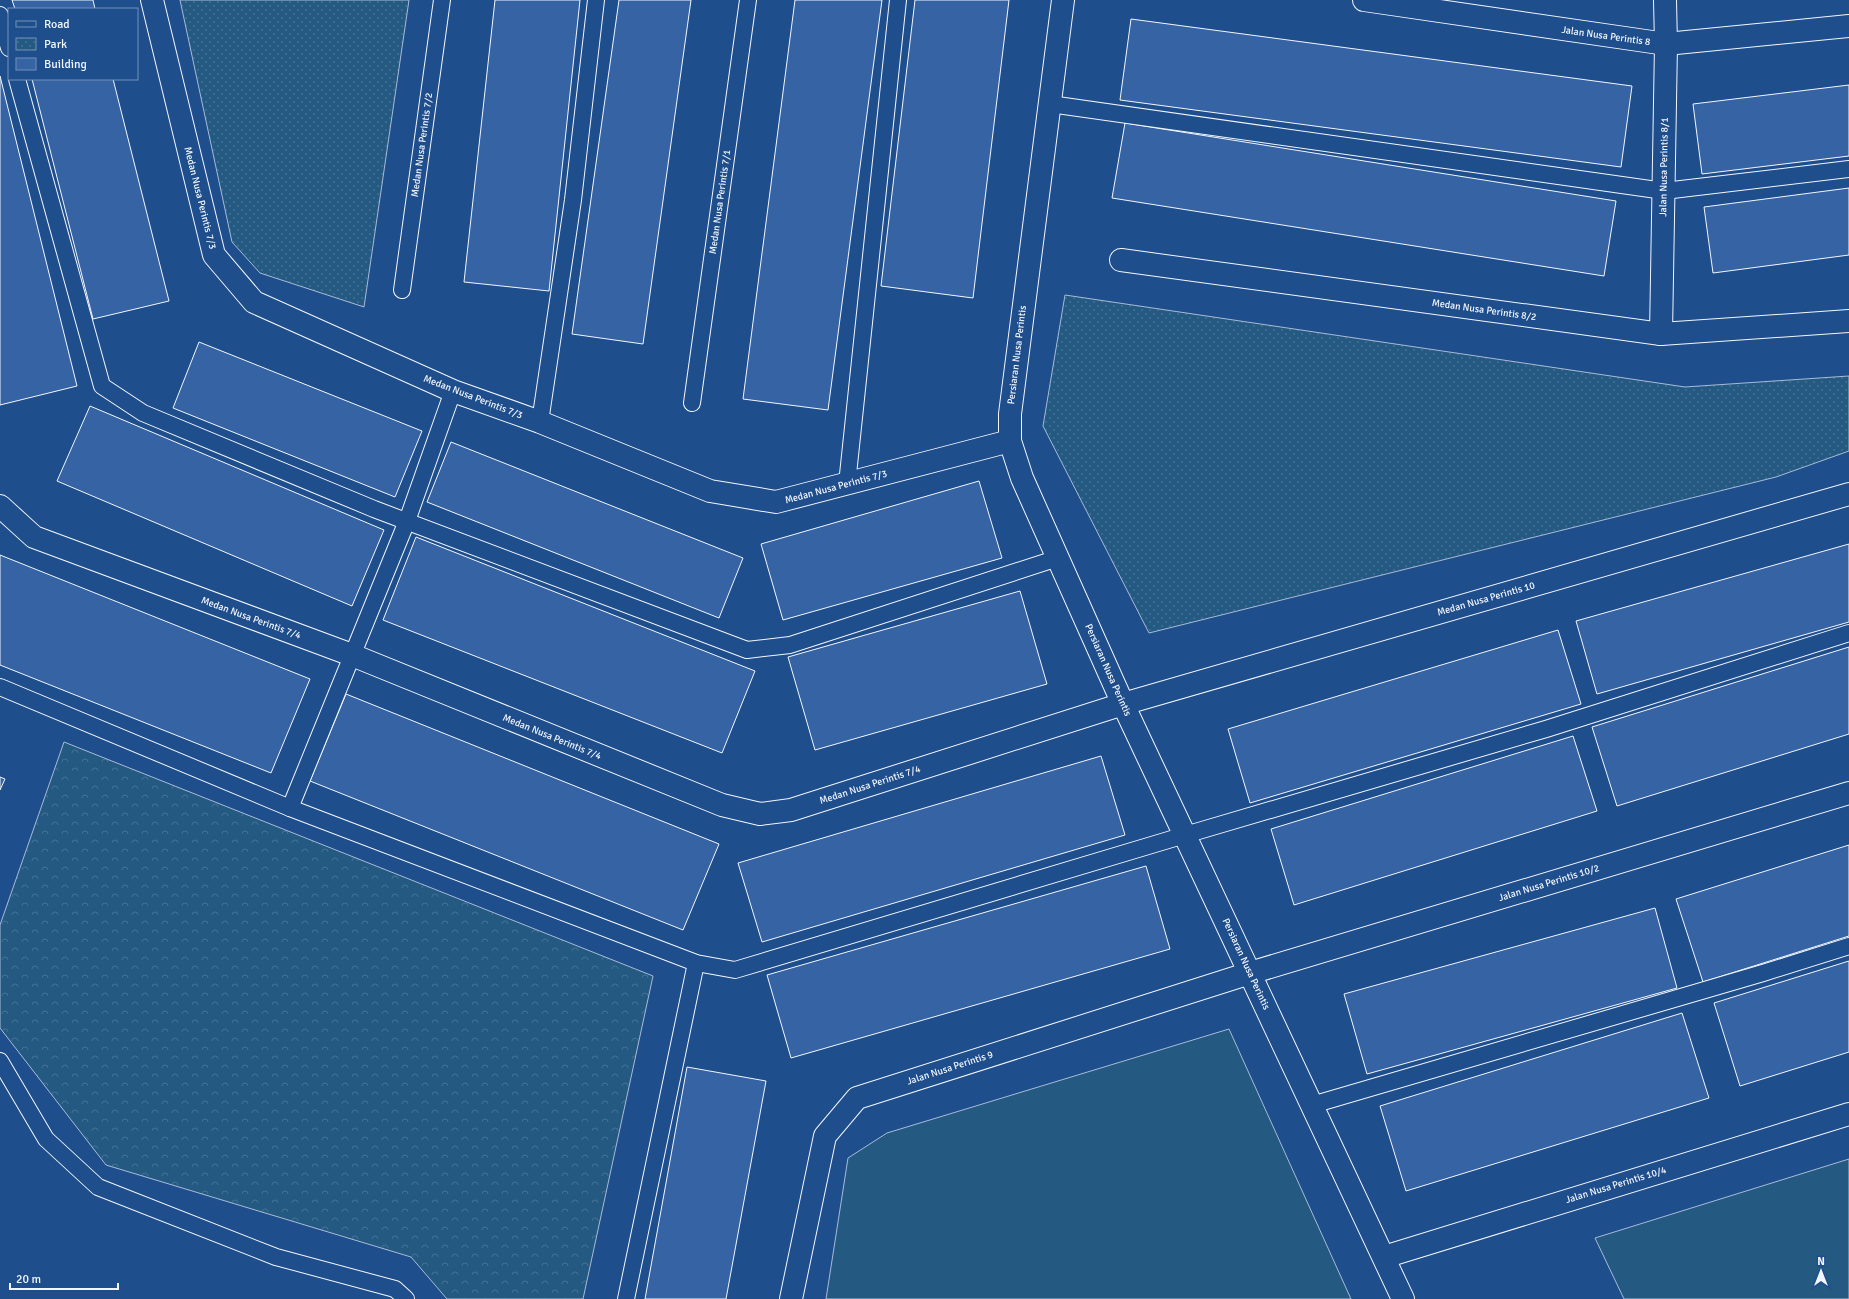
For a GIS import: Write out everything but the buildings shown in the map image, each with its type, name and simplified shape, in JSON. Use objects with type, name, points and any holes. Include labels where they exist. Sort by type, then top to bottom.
[{"type":"street","name":"Medan Nusa Perintis 7/3","points":[[152,0],[214,255],[254,302],[453,391],[540,422],[710,491],[776,502],[1010,441]]},
{"type":"street","name":"Persiaran Nusa Perintis","points":[[1063,0],[1010,414],[1010,441],[1022,478],[1123,704],[1403,1299]]},
{"type":"street","name":"Jalan Nusa Perintis 8","points":[[1364,0],[1666,44],[1849,26]]},
{"type":"street","name":"Jalan Nusa Perintis 8/1","points":[[1661,334],[1666,44],[1665,0]]},
{"type":"street","name":"Medan Nusa Perintis 8/2","points":[[1121,260],[1661,334],[1849,321]]},
{"type":"street","name":"Medan Nusa Perintis 10","points":[[1123,704],[1849,494]]},
{"type":"street","name":"Medan Nusa Perintis 7/4","points":[[0,506],[34,537],[352,655],[722,805],[760,814],[791,810],[1123,704]]},
{"type":"street","name":"Jalan Nusa Perintis 10/2","points":[[1250,973],[1849,793]]},
{"type":"street","name":"Jalan Nusa Perintis 9","points":[[791,1299],[825,1136],[857,1098],[1250,973]]},
{"type":"street","name":"Jalan Nusa Perintis 10/4","points":[[1384,1257],[1849,1114]]},
{"type":"lane","name":"Medan Nusa Perintis 7/2","points":[[402,290],[442,0]]},
{"type":"lane","points":[[540,422],[573,200],[596,0]]},
{"type":"lane","name":"Medan Nusa Perintis 7/1","points":[[692,403],[748,0]]},
{"type":"lane","points":[[848,484],[898,0]]},
{"type":"lane","points":[[0,15],[8,44]]},
{"type":"lane","points":[[17,80],[102,386],[143,413],[406,521],[748,650],[790,645],[1058,558]]},
{"type":"lane","points":[[1050,104],[1664,190],[1849,169]]},
{"type":"lane","points":[[290,808],[406,521],[453,391]]},
{"type":"lane","points":[[0,687],[290,808],[696,963],[735,970],[1185,834],[1546,729],[1849,633]]},
{"type":"lane","points":[[1312,1105],[1763,973],[1849,946]]},
{"type":"lane","points":[[626,1299],[696,963]]},
{"type":"lane","points":[[0,1061],[46,1139],[98,1187],[276,1257],[395,1289],[406,1299]]},
{"type":"green space","points":[[180,0],[409,0],[364,307],[260,273],[232,242]]},
{"type":"green space","points":[[1065,295],[1685,387],[1849,376],[1849,451],[1776,477],[1149,633],[1043,426]]},
{"type":"green space","points":[[64,742],[653,976],[583,1299],[447,1299],[411,1257],[106,1165],[0,1028],[0,925]]},
{"type":"green space","points":[[1229,1029],[1351,1299],[826,1299],[848,1158],[887,1133]]},
{"type":"green space","points":[[1849,1159],[1849,1299],[1624,1299],[1595,1238]]}]
